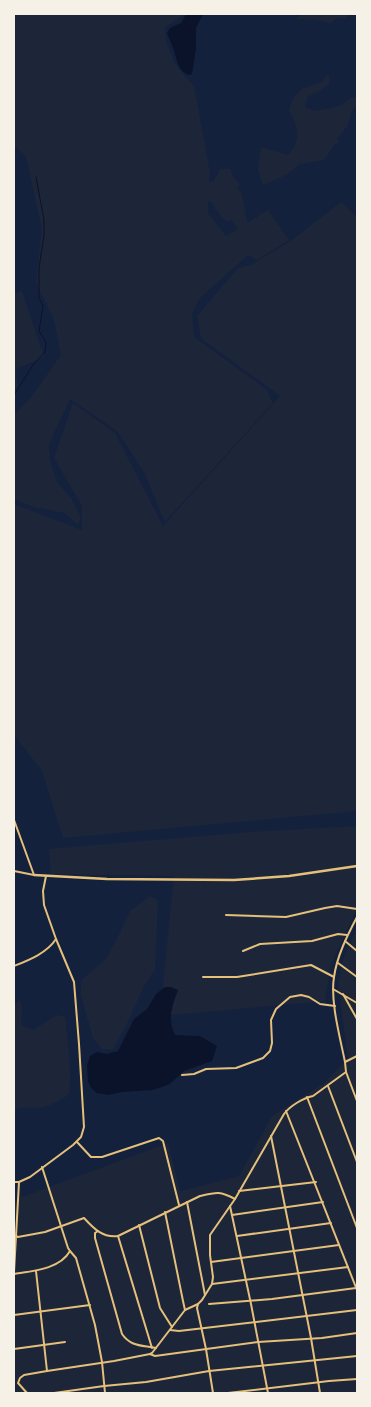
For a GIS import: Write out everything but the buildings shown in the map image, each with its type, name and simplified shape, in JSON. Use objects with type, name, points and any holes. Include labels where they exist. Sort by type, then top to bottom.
[{"type":"street","points":[[14,820],[34,875]]},
{"type":"street","points":[[14,871],[34,875],[107,879],[262,879],[357,866]]},
{"type":"street","points":[[14,1182],[18,1182],[30,1176],[77,1142],[81,1137],[84,1128],[74,982],[44,905],[43,891],[46,876]]},
{"type":"street","points":[[226,915],[286,916],[337,906],[357,909]]},
{"type":"street","points":[[357,919],[347,935],[334,977],[333,989],[346,1072],[357,1101]]},
{"type":"street","points":[[243,951],[260,944],[312,941],[338,934],[347,935]]},
{"type":"street","points":[[14,966],[43,952],[52,945],[56,939]]},
{"type":"street","points":[[345,941],[357,951]]},
{"type":"street","points":[[338,963],[357,977]]},
{"type":"street","points":[[203,977],[237,977],[311,966],[334,977]]},
{"type":"street","points":[[333,989],[357,1003]]},
{"type":"street","points":[[343,994],[357,1019]]},
{"type":"street","points":[[182,1075],[194,1074],[206,1069],[236,1068],[263,1058],[270,1051],[272,1043],[270,1033],[271,1020],[276,1009],[290,997],[301,995],[309,997],[320,1004],[335,1006]]},
{"type":"street","points":[[345,1062],[357,1056]]},
{"type":"street","points":[[150,1354],[185,1310],[198,1304],[212,1284],[213,1277],[210,1236],[235,1200],[286,1111],[307,1097],[313,1096],[346,1072]]},
{"type":"street","points":[[328,1086],[357,1162]]},
{"type":"street","points":[[307,1097],[357,1228]]},
{"type":"street","points":[[209,1304],[357,1289],[316,1182],[286,1111]]},
{"type":"street","points":[[271,1135],[307,1316],[320,1393]]},
{"type":"street","points":[[77,1142],[90,1158],[93,1158],[102,1157],[159,1138],[163,1141],[179,1205]]},
{"type":"street","points":[[42,1167],[68,1248],[76,1258],[90,1305],[102,1362],[105,1393]]},
{"type":"street","points":[[18,1182],[14,1273],[36,1271],[62,1261],[70,1251]]},
{"type":"street","points":[[240,1191],[316,1182]]},
{"type":"street","points":[[16,1236],[18,1237],[45,1232],[84,1218],[92,1227],[109,1237],[118,1236],[200,1196],[214,1193],[224,1193],[235,1200]]},
{"type":"street","points":[[187,1202],[205,1295]]},
{"type":"street","points":[[232,1215],[323,1202]]},
{"type":"street","points":[[230,1206],[268,1393]]},
{"type":"street","points":[[165,1212],[185,1310]]},
{"type":"street","points":[[237,1236],[290,1230],[331,1223]]},
{"type":"street","points":[[139,1225],[160,1308],[172,1327]]},
{"type":"street","points":[[98,1231],[95,1233],[94,1238],[122,1334],[126,1340],[134,1344],[156,1348]]},
{"type":"street","points":[[118,1236],[152,1348]]},
{"type":"street","points":[[211,1262],[339,1245]]},
{"type":"street","points":[[212,1284],[348,1267]]},
{"type":"street","points":[[36,1271],[47,1371]]},
{"type":"street","points":[[198,1304],[197,1308],[206,1349],[213,1393]]},
{"type":"street","points":[[14,1315],[90,1305]]},
{"type":"street","points":[[170,1330],[179,1331],[357,1310]]},
{"type":"street","points":[[27,1393],[18,1383],[20,1378],[24,1375],[150,1354],[155,1356],[258,1342],[357,1333]]},
{"type":"street","points":[[14,1349],[65,1342]]},
{"type":"street","points":[[54,1393],[146,1382],[209,1371],[357,1356]]},
{"type":"street","points":[[228,1393],[318,1382],[357,1379]]},
{"type":"shaded area","points":[[14,14],[183,14],[181,17],[165,27],[166,41],[174,62],[194,86],[210,173],[209,182],[214,181],[220,169],[230,169],[234,178],[240,184],[238,189],[242,194],[247,223],[268,210],[289,240],[257,260],[248,255],[199,299],[192,314],[194,337],[266,389],[273,403],[165,522],[144,472],[117,431],[70,399],[49,444],[50,461],[57,482],[71,498],[81,518],[78,525],[65,513],[34,507],[14,499],[14,415],[32,396],[61,355],[54,319],[36,283],[42,229],[26,156],[14,146]],"holes":[[[208,201],[211,202],[226,222],[232,220],[238,229],[226,236],[208,213]]]},
{"type":"shaded area","points":[[186,14],[203,14],[196,28],[196,49],[192,74],[189,75],[180,67],[167,33],[170,28],[181,23]]},
{"type":"shaded area","points":[[303,14],[349,14],[346,19],[337,18],[331,23],[316,20],[296,19]]},
{"type":"shaded area","points":[[326,75],[330,76],[329,84],[307,97],[305,107],[315,111],[332,108],[342,105],[350,98],[357,96],[357,107],[352,110],[348,125],[337,139],[339,142],[334,145],[324,160],[300,164],[286,175],[263,185],[258,170],[261,147],[288,155],[296,143],[298,133],[295,122],[289,110],[293,98],[302,89],[322,82]]},
{"type":"shaded area","points":[[341,202],[357,217],[357,811],[63,838],[42,771],[14,735],[14,504],[82,530],[82,506],[54,458],[73,403],[115,433],[163,526],[280,396],[201,338],[197,316],[238,268],[251,265],[292,240]]},
{"type":"shaded area","points":[[22,291],[44,357],[16,369],[18,387],[14,391],[14,294]]},
{"type":"shaded area","points":[[357,826],[357,908],[331,965],[325,1001],[160,1016],[174,876],[51,874],[49,849],[251,832]]},
{"type":"shaded area","points":[[150,896],[158,900],[155,969],[144,986],[127,1024],[113,1049],[102,1049],[93,1038],[81,996],[81,981],[106,959],[130,911]]},
{"type":"shaded area","points":[[357,928],[357,1393],[14,1393],[14,1389],[17,1388],[14,1384],[14,1200],[168,1143],[180,1191],[239,1176],[272,1116],[324,1083],[348,1058],[338,984],[343,959]]},
{"type":"shaded area","points":[[165,987],[171,987],[178,990],[171,1012],[171,1023],[175,1035],[200,1036],[217,1046],[212,1061],[184,1071],[170,1084],[153,1090],[122,1092],[109,1095],[97,1093],[91,1088],[88,1081],[87,1065],[90,1056],[97,1052],[107,1054],[118,1051],[134,1019],[147,1009],[156,994]]},
{"type":"shaded area","points":[[20,1000],[22,1008],[21,1025],[33,1030],[57,1015],[65,1017],[70,1084],[69,1094],[53,1104],[43,1107],[21,1108],[14,1110],[14,1005]]},
{"type":"waterway","points":[[14,395],[33,365],[45,352],[46,342],[39,331],[43,306],[39,298],[39,268],[44,235],[44,220],[36,177]]}]
